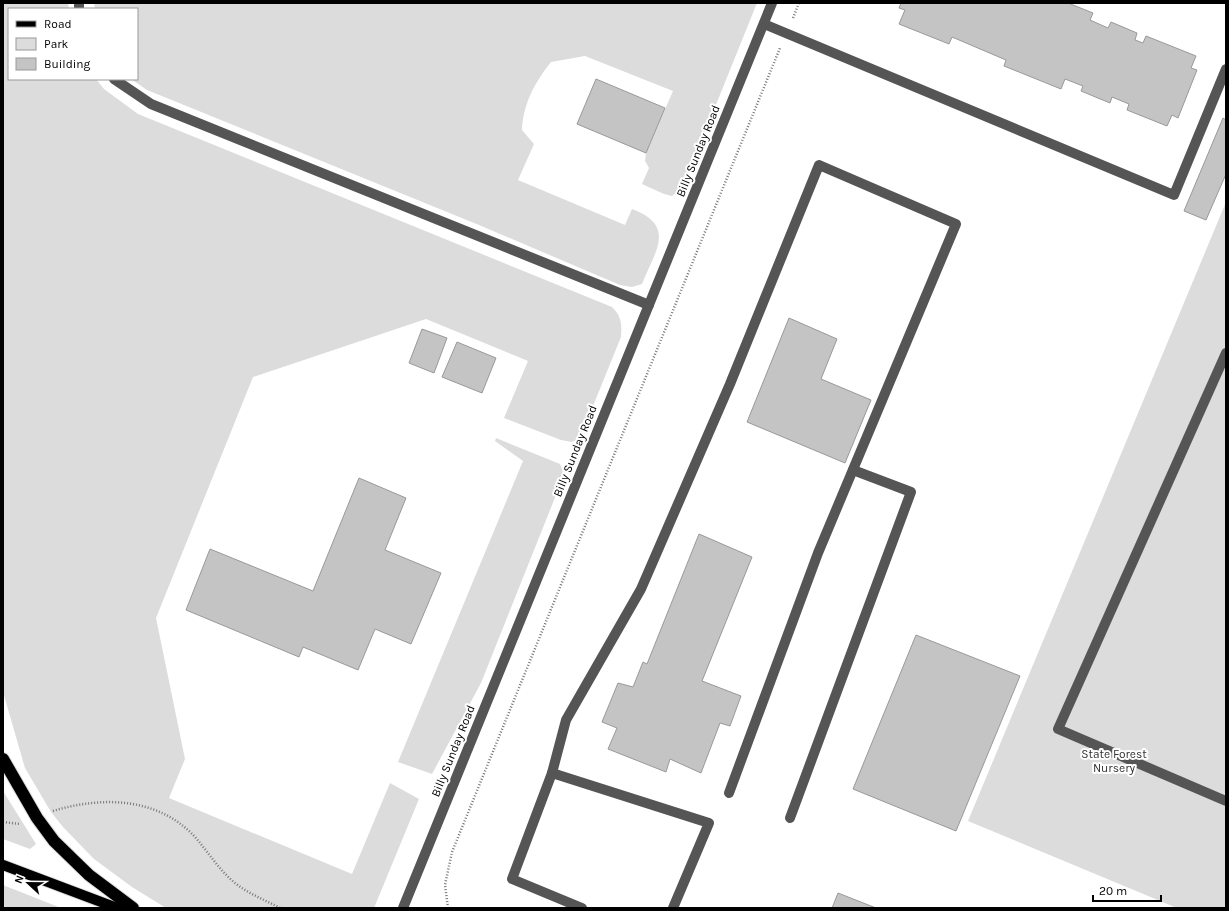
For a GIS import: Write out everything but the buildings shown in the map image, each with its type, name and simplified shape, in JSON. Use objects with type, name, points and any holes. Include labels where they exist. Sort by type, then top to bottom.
[{"type":"highway","points":[[3,759],[37,818],[54,841],[89,875],[133,908]]},
{"type":"main road","points":[[3,865],[117,908]]},
{"type":"street","name":"Billy Sunday Road","points":[[403,908],[772,3]]},
{"type":"street","points":[[764,24],[1174,195],[1226,69]]},
{"type":"street","points":[[115,80],[151,104],[649,305]]},
{"type":"street","points":[[582,908],[512,879],[552,773],[566,720],[641,589],[730,384],[819,165],[956,224],[818,553],[729,793]]},
{"type":"street","points":[[1225,360],[1058,729],[1226,801]]},
{"type":"street","points":[[790,818],[911,492],[853,470]]},
{"type":"street","points":[[552,773],[709,823],[673,908]]},
{"type":"path","points":[[448,908],[445,884],[452,852],[799,3]]},
{"type":"path","points":[[51,812],[75,804],[111,802],[128,803],[157,809],[184,827],[195,838],[213,862],[235,883],[248,893],[280,908]]},
{"type":"path","points":[[3,822],[18,824],[23,823]]},
{"type":"green space","points":[[3,3],[68,3],[69,8],[8,8],[8,80],[97,80],[104,89],[138,114],[612,307],[619,317],[621,324],[621,337],[580,438],[572,442],[561,440],[504,418],[528,361],[426,319],[253,377],[156,618],[185,759],[169,798],[352,874],[390,783],[419,799],[374,908],[166,908],[132,887],[94,859],[63,827],[51,812],[25,768],[3,692]]},
{"type":"green space","points":[[94,3],[757,3],[686,179],[680,190],[672,196],[642,184],[649,168],[645,161],[646,153],[673,91],[585,56],[551,62],[535,85],[527,102],[522,130],[534,144],[518,180],[625,225],[632,209],[646,216],[654,223],[658,232],[659,240],[656,250],[642,284],[632,287],[620,285],[479,225],[147,90],[132,80],[138,80],[138,8],[95,8]]},
{"type":"green space","name":"State Forest Nursery","points":[[1226,202],[1226,908],[1177,908],[968,821]]},
{"type":"green space","points":[[496,438],[560,464],[564,475],[481,683],[432,774],[398,762],[523,461],[495,441]]},
{"type":"green space","points":[[3,791],[36,844],[30,849],[3,839]]},
{"type":"green space","points":[[3,885],[61,908],[3,908]]}]
